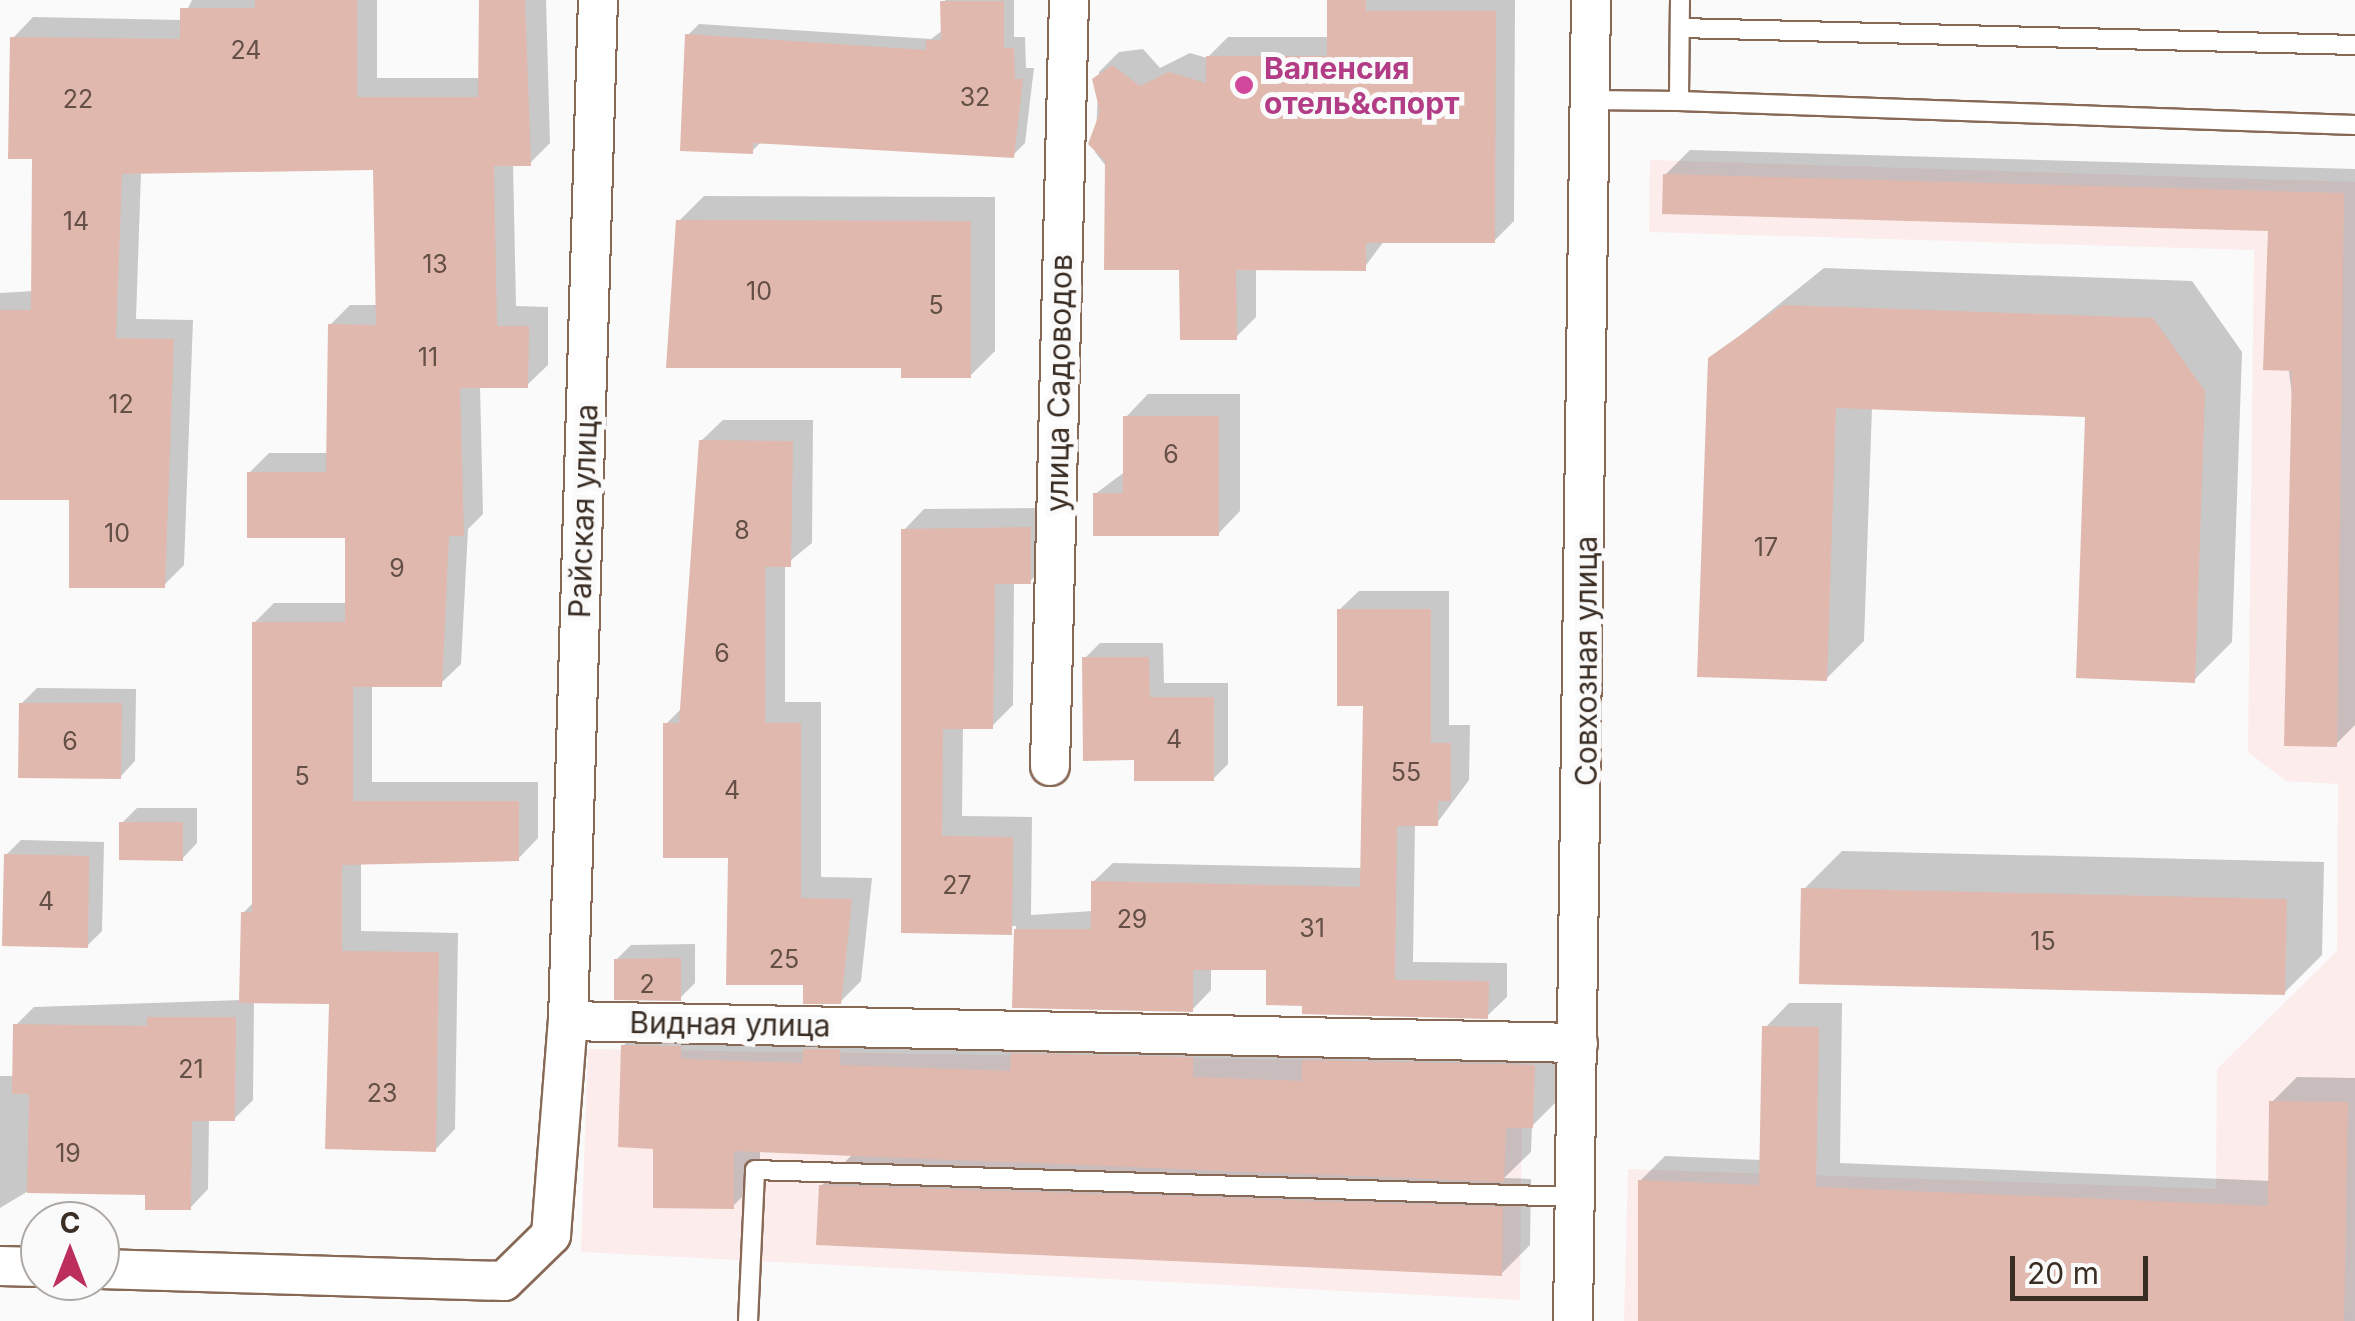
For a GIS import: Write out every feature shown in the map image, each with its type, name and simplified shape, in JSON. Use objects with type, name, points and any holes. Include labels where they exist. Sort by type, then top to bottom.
[{"type":"street","name":"Райская улица","points":[[568,1021],[598,0]]},
{"type":"street","name":"улица Садоводов","points":[[1050,766],[1069,0]]},
{"type":"street","name":"Совхозная улица","points":[[1572,1321],[1590,0]]},
{"type":"street","name":"Видная улица","points":[[568,1021],[1578,1043]]},
{"type":"street","points":[[120,1270],[504,1282],[550,1235],[568,1021]]},
{"type":"lane","points":[[1678,101],[1680,0]]},
{"type":"lane","points":[[1680,28],[2355,45]]},
{"type":"lane","points":[[1588,100],[2355,125]]},
{"type":"lane","points":[[748,1321],[755,1170],[1573,1197]]},
{"type":"shaded area","points":[[1650,160],[2355,182],[2355,1321],[1624,1321],[1628,1169],[2216,1189],[2217,1069],[2337,951],[2338,784],[2286,781],[2248,752],[2254,250],[1649,232]]},
{"type":"shaded area","points":[[588,1049],[1522,1063],[1520,1300],[581,1252]]},
{"type":"building","points":[[255,0],[357,0],[357,97],[478,97],[479,0],[525,0],[531,166],[494,166],[497,326],[529,326],[528,388],[460,388],[464,536],[449,536],[442,687],[353,687],[353,801],[519,801],[519,861],[342,865],[342,951],[439,952],[436,1152],[325,1149],[329,1004],[239,1003],[241,912],[252,912],[252,622],[345,622],[345,538],[247,538],[247,472],[326,472],[328,324],[376,325],[373,170],[122,174],[116,338],[174,339],[165,588],[69,588],[69,500],[0,500],[0,310],[31,310],[32,159],[8,159],[10,37],[180,39],[180,8],[255,8]]},
{"type":"building","points":[[1327,0],[1366,0],[1366,11],[1496,11],[1495,243],[1366,243],[1366,271],[1236,270],[1237,340],[1180,340],[1179,270],[1104,270],[1105,161],[1088,144],[1100,112],[1092,79],[1112,65],[1140,86],[1169,72],[1206,83],[1206,56],[1327,56]]},
{"type":"building","points":[[940,1],[1004,1],[1004,48],[1014,48],[1015,79],[1023,79],[1014,158],[753,143],[753,154],[680,151],[685,34],[926,50],[926,40],[941,40]]},
{"type":"building","points":[[1663,174],[2344,193],[2337,747],[2284,746],[2292,371],[2263,370],[2268,231],[1662,214]]},
{"type":"building","points":[[676,220],[971,221],[971,378],[901,378],[901,368],[666,368]]},
{"type":"building","points":[[1783,305],[2153,318],[2205,391],[2195,683],[2076,678],[2085,417],[1836,408],[1827,681],[1697,677],[1708,358]]},
{"type":"building","points":[[1123,416],[1219,416],[1219,536],[1093,536],[1093,493],[1123,493]]},
{"type":"building","points":[[699,440],[793,441],[791,567],[765,567],[765,723],[801,723],[801,898],[852,899],[841,1004],[803,1004],[803,985],[726,985],[728,858],[663,858],[663,723],[679,723]]},
{"type":"building","points":[[1031,527],[1031,584],[995,584],[993,729],[943,729],[942,836],[1013,837],[1012,935],[901,933],[901,529]]},
{"type":"building","points":[[1337,609],[1431,609],[1431,743],[1451,743],[1451,801],[1438,801],[1438,826],[1397,826],[1395,980],[1489,981],[1488,1019],[1302,1014],[1302,1006],[1266,1005],[1266,970],[1193,970],[1193,1012],[1012,1008],[1014,929],[1091,929],[1091,881],[1360,887],[1363,706],[1337,706]]},
{"type":"building","points":[[1082,657],[1149,657],[1150,697],[1214,697],[1214,781],[1134,781],[1134,760],[1083,761]]},
{"type":"building","points":[[19,703],[122,703],[121,779],[18,778]]},
{"type":"building","points":[[119,822],[183,822],[183,861],[119,860]]},
{"type":"building","points":[[4,854],[89,856],[88,948],[2,946]]},
{"type":"building","points":[[1801,888],[2287,899],[2285,995],[1799,984]]},
{"type":"building","points":[[681,958],[681,1001],[614,1000],[614,959]]},
{"type":"building","points":[[147,1017],[236,1017],[235,1121],[192,1121],[191,1210],[145,1210],[145,1195],[27,1193],[29,1094],[12,1094],[13,1024],[147,1026]]},
{"type":"building","points":[[1762,1026],[1819,1027],[1816,1187],[2268,1206],[2269,1101],[2348,1102],[2344,1321],[1638,1321],[1638,1180],[1759,1185]]},
{"type":"building","points":[[621,1045],[681,1046],[681,1059],[803,1063],[803,1049],[840,1049],[840,1065],[1010,1071],[1011,1053],[1193,1057],[1193,1077],[1302,1081],[1302,1060],[1535,1065],[1533,1128],[1506,1128],[1504,1182],[734,1151],[734,1209],[653,1208],[653,1149],[618,1147]]},
{"type":"building","points":[[819,1185],[1503,1207],[1502,1276],[816,1245]]},
{"type":"place","name":"Валенсия отель&спорт","points":[[1244,85]]}]
